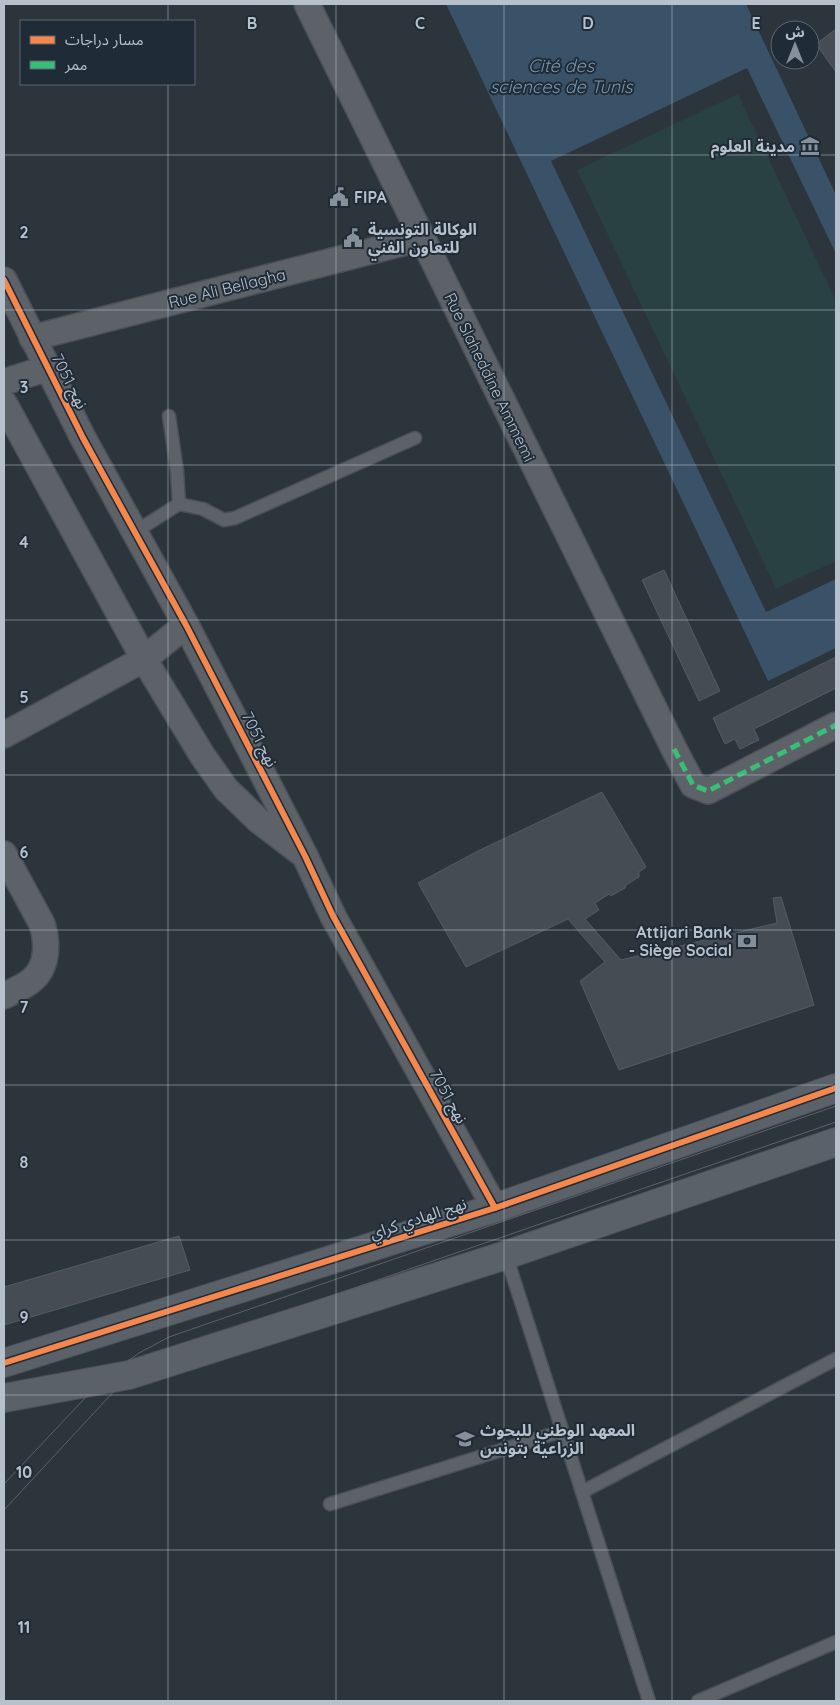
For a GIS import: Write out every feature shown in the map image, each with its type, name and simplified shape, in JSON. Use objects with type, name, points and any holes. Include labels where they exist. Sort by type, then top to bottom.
[{"type":"street","name":"Rue Slaheddine Ammemi","points":[[307,4],[674,750],[693,785],[708,791],[836,725]]},
{"type":"street","name":"Rue Ali Bellagha","points":[[32,338],[422,238]]},
{"type":"street","name":"نهج 7051","points":[[4,280],[83,438],[186,626],[305,856],[333,916],[495,1208]]},
{"type":"street","points":[[4,382],[48,368]]},
{"type":"street","points":[[4,403],[144,659],[202,755],[226,790],[258,820],[305,856]]},
{"type":"street","points":[[4,735],[144,659],[186,626]]},
{"type":"street","points":[[4,854],[42,924],[46,935],[46,944],[44,962],[36,976],[31,982],[4,996]]},
{"type":"street","name":"نهج الهادي كراي","points":[[4,1363],[495,1208],[836,1088]]},
{"type":"street","points":[[4,1398],[129,1375],[506,1255],[836,1142]]},
{"type":"lane","points":[[169,416],[177,471],[179,504]]},
{"type":"lane","points":[[135,532],[179,504],[203,509],[224,520],[235,518],[415,438]]},
{"type":"lane","points":[[506,1255],[649,1701]]},
{"type":"lane","points":[[582,1492],[836,1359]]},
{"type":"lane","points":[[330,1504],[562,1431]]},
{"type":"lane","points":[[698,1701],[836,1642]]},
{"type":"green space","points":[[738,94],[836,301],[836,561],[776,589],[577,170]]},
{"type":"water","name":"Cité des sciences de Tunis","points":[[446,4],[746,4],[770,55],[770,70],[777,70],[836,195],[836,254],[747,68],[551,161],[766,612],[836,579],[836,648],[768,681]]},
{"type":"building","points":[[836,29],[836,72],[820,50],[820,41]]},
{"type":"building","points":[[664,570],[720,691],[699,701],[642,580]]},
{"type":"building","points":[[836,657],[836,688],[754,729],[759,740],[740,749],[735,739],[725,744],[713,718]]},
{"type":"building","name":"Attijari Bank - Siège Social","points":[[602,792],[646,867],[639,872],[639,877],[626,885],[625,888],[611,896],[609,894],[595,903],[599,910],[585,919],[621,960],[777,923],[773,898],[781,897],[814,1005],[619,1070],[580,981],[605,962],[568,919],[466,967],[418,883],[478,851]]},
{"type":"building","points":[[179,1236],[190,1270],[4,1325],[4,1287]]},
{"type":"tram line","points":[[4,1484],[102,1380],[139,1353],[169,1337],[836,1106]]},
{"type":"tram line","points":[[4,1510],[129,1375],[160,1357],[189,1345],[836,1122]]},
{"type":"marked path","points":[[674,749],[693,785],[708,791],[836,725]]},
{"type":"cycle path","points":[[4,280],[83,438],[186,625],[305,856],[333,916],[495,1208]]},
{"type":"cycle path","points":[[4,1363],[495,1208],[836,1088]]},
{"type":"place","name":"مدينة العلوم","points":[[810,146]]},
{"type":"place","name":"FIPA","points":[[339,197]]},
{"type":"place","name":"الوكالة التونسية للتعاون الفني","points":[[353,238]]},
{"type":"place","name":"Attijari Bank - Siège Social","points":[[747,941]]},
{"type":"place","name":"المعهد الوطني للبحوث الزراعية بتونس","points":[[465,1439]]}]
